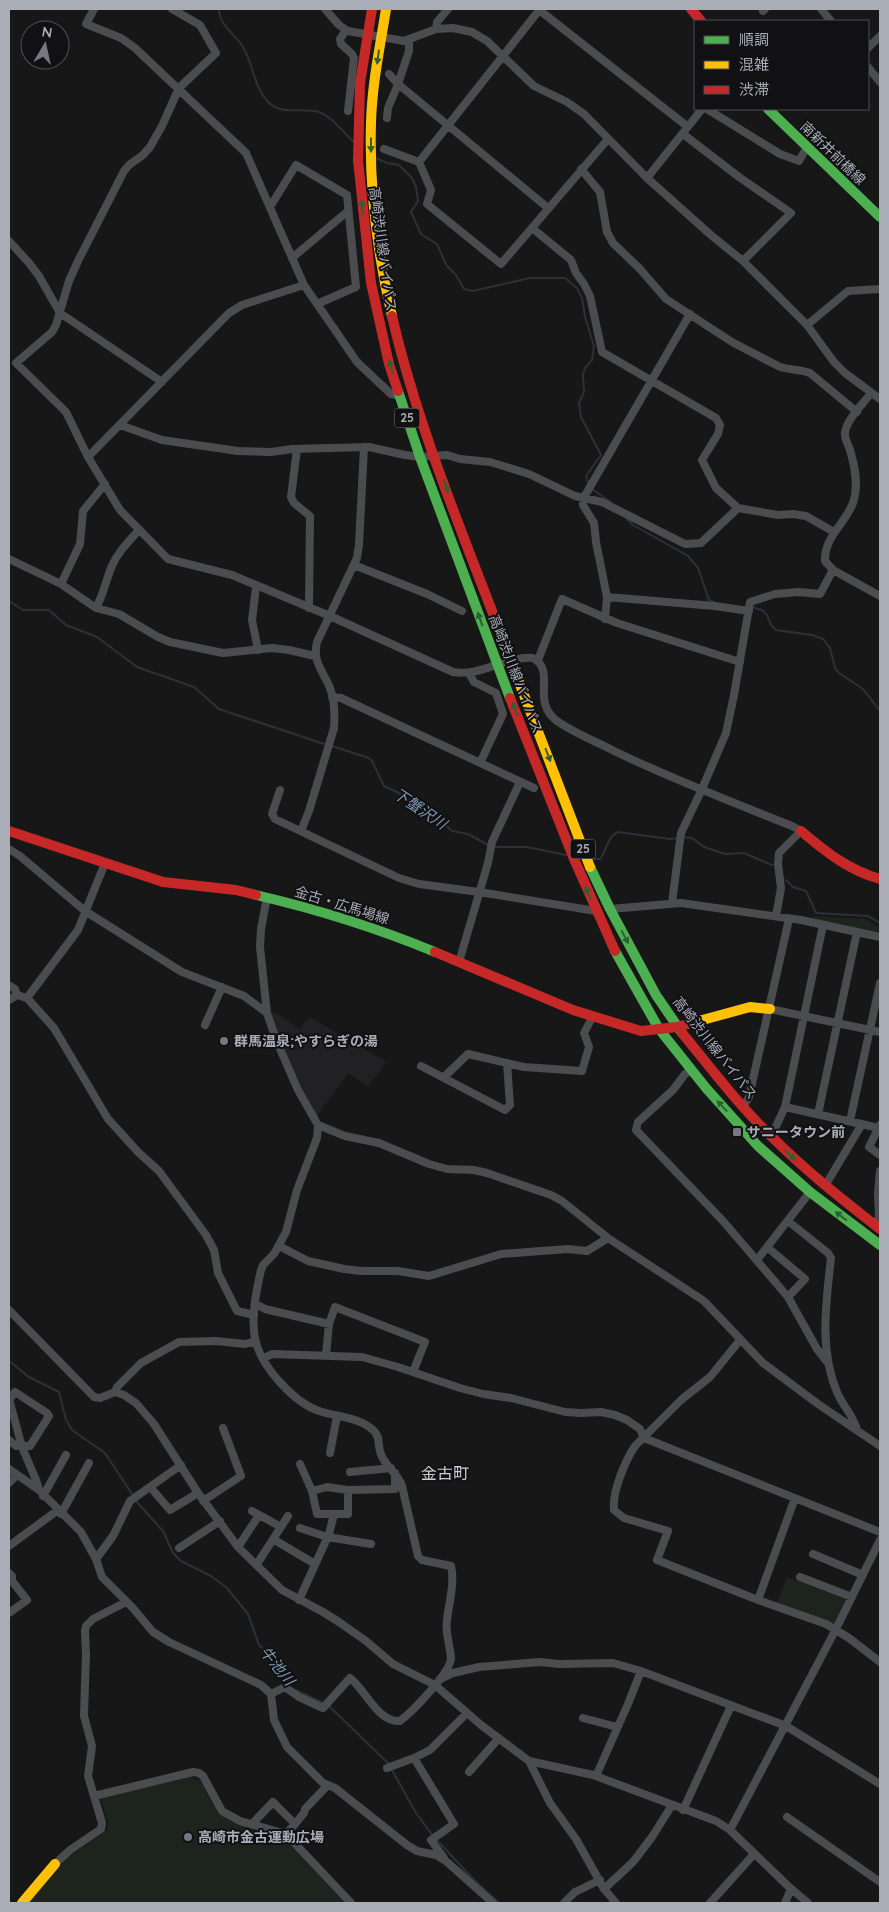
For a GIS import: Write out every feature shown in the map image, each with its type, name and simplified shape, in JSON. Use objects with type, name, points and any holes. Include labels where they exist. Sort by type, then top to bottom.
[{"type":"main road","name":"高崎渋川線バイパス","points":[[372,9],[360,83],[358,160],[371,283],[389,364],[420,456],[497,665],[574,859],[612,945],[659,1029],[758,1146],[810,1192],[880,1245]]},
{"type":"main road","name":"高崎渋川線バイパス","points":[[386,9],[371,122],[371,167],[376,238],[382,280],[412,392],[434,456],[585,856],[610,909],[656,995],[676,1027],[742,1106],[771,1137],[825,1186],[878,1227]]},
{"type":"main road","points":[[691,9],[700,20]]},
{"type":"main road","name":"南新井前橋線","points":[[769,110],[880,217]]},
{"type":"main road","name":"金古・広馬場線","points":[[9,831],[163,882],[236,890],[267,897],[366,926],[574,1010],[641,1030],[676,1027],[750,1007],[770,1009]]},
{"type":"main road","points":[[801,831],[837,862],[862,874],[880,879]]},
{"type":"main road","points":[[22,1903],[55,1864]]},
{"type":"street","points":[[94,9],[86,24],[122,38],[135,48],[246,153],[304,285],[357,362],[391,394],[400,396]]},
{"type":"street","points":[[172,9],[200,25],[216,53],[178,88],[162,126],[150,147],[143,156],[129,165],[124,171],[69,281],[60,313],[52,332],[16,363],[66,412],[88,457],[120,510],[168,559],[232,575],[256,587],[330,616],[446,669],[463,674],[528,658],[538,660],[543,667],[543,698],[548,712],[571,730],[638,762],[801,831],[779,852],[778,864],[781,888],[776,916]]},
{"type":"street","points":[[325,9],[346,30],[404,41],[436,29],[453,28],[472,32],[487,41],[503,54],[515,69],[534,86],[577,108],[647,178],[743,261],[807,325],[834,362],[880,399]]},
{"type":"street","points":[[436,29],[437,22],[448,9]]},
{"type":"street","points":[[419,162],[539,9],[739,177],[791,213],[743,261]]},
{"type":"street","points":[[821,9],[830,20]]},
{"type":"street","points":[[346,30],[340,39],[341,44],[354,58],[348,111]]},
{"type":"street","points":[[869,47],[880,36]]},
{"type":"street","points":[[387,118],[388,108],[409,51],[408,40]]},
{"type":"street","points":[[869,68],[880,82]]},
{"type":"street","points":[[389,74],[447,126],[548,208]]},
{"type":"street","points":[[647,178],[701,110]]},
{"type":"street","points":[[709,110],[780,154],[799,160],[807,147]]},
{"type":"street","points":[[384,149],[419,162],[431,190],[427,204],[501,264],[608,139]]},
{"type":"street","points":[[270,207],[296,165],[347,195],[356,287],[317,304]]},
{"type":"street","points":[[581,169],[600,192],[607,232],[613,243],[640,269],[666,299],[732,342],[780,367],[788,370],[804,370],[810,373],[857,412]]},
{"type":"street","points":[[292,258],[348,211]]},
{"type":"street","points":[[532,228],[572,260],[576,273],[590,296],[602,352],[716,418],[720,425],[718,434],[702,460],[716,488],[738,508],[778,515],[793,514],[806,516],[834,532]]},
{"type":"street","points":[[9,241],[39,276],[60,313],[162,382]]},
{"type":"street","points":[[88,457],[235,308],[304,285]]},
{"type":"street","points":[[807,325],[848,291],[880,289]]},
{"type":"street","points":[[605,619],[607,597],[594,523],[583,505],[583,499],[690,314]]},
{"type":"street","points":[[872,394],[857,412],[845,431],[856,478],[854,501],[845,519],[834,532],[824,556],[825,562],[833,570],[880,596]]},
{"type":"street","points":[[120,425],[175,443],[263,452],[364,447],[420,456],[447,455],[490,462],[529,474],[583,499],[602,502],[685,544],[692,545],[701,543],[738,508]]},
{"type":"street","points":[[301,831],[309,811],[334,728],[335,706],[315,656],[316,642],[354,565],[359,545],[364,447]]},
{"type":"street","points":[[297,449],[291,497],[294,503],[310,516],[309,608]]},
{"type":"street","points":[[61,584],[80,544],[83,511],[104,484]]},
{"type":"street","points":[[96,608],[103,595],[111,567],[123,547],[139,530]]},
{"type":"street","points":[[9,559],[61,584],[96,608],[119,614],[170,642],[223,653],[280,649],[315,656]]},
{"type":"street","points":[[354,565],[420,591],[462,611]]},
{"type":"street","points":[[672,903],[681,833],[726,733],[750,602],[775,594],[799,592],[820,594],[833,570]]},
{"type":"street","points":[[256,587],[252,620],[258,650]]},
{"type":"street","points":[[607,597],[715,606],[749,611]]},
{"type":"street","points":[[538,660],[562,599],[605,619],[740,662]]},
{"type":"street","points":[[469,673],[474,682],[496,693],[503,714],[480,762]]},
{"type":"street","points":[[332,697],[341,698],[534,788]]},
{"type":"street","points":[[459,962],[492,842],[520,782]]},
{"type":"street","points":[[280,790],[272,817],[410,882],[596,911]]},
{"type":"street","points":[[9,849],[20,856],[85,912],[182,972],[244,996],[267,1013]]},
{"type":"street","points":[[27,998],[78,930],[105,863]]},
{"type":"street","points":[[267,897],[261,929],[260,947],[267,1013],[277,1042],[298,1090],[318,1125],[346,1136],[379,1143],[429,1164],[448,1169],[474,1170],[487,1173],[551,1195],[562,1201],[608,1238],[704,1302],[763,1363],[818,1404],[880,1446]]},
{"type":"street","points":[[610,909],[672,903],[776,916],[880,937]]},
{"type":"street","points":[[742,1106],[749,1097],[770,1009],[788,919]]},
{"type":"street","points":[[771,1137],[785,1107],[823,925]]},
{"type":"street","points":[[818,1114],[857,932]]},
{"type":"street","points":[[850,1121],[880,983]]},
{"type":"street","points":[[9,985],[15,989],[17,995]]},
{"type":"street","points":[[205,1026],[222,987]]},
{"type":"street","points":[[9,1000],[17,995],[27,998],[54,1028],[108,1119],[130,1145],[159,1170],[206,1235],[214,1250],[218,1273],[237,1311],[254,1315]]},
{"type":"street","points":[[770,1009],[880,1032]]},
{"type":"street","points":[[444,1077],[468,1054],[524,1067],[582,1071],[589,1047],[584,1033],[593,1016]]},
{"type":"street","points":[[421,1066],[504,1110],[510,1105],[507,1063]]},
{"type":"street","points":[[692,1070],[685,1074],[673,1090],[638,1122],[636,1130],[699,1195],[788,1297],[817,1349],[828,1363]]},
{"type":"street","points":[[785,1107],[862,1124],[880,1126],[870,1147],[880,1155]]},
{"type":"street","points":[[825,1186],[862,1124]]},
{"type":"street","points":[[271,1694],[285,1687],[323,1708],[350,1678],[372,1704],[389,1719],[397,1721],[404,1718],[437,1683],[448,1668],[451,1659],[446,1630],[451,1566],[422,1560],[418,1556],[402,1486],[393,1470],[380,1454],[376,1431],[367,1425],[319,1411],[304,1404],[282,1385],[264,1358],[256,1341],[254,1315],[257,1286],[263,1265],[274,1254],[286,1232],[297,1190],[314,1145],[318,1125]]},
{"type":"street","points":[[878,1227],[880,1171]]},
{"type":"street","points":[[757,1260],[810,1192]]},
{"type":"street","points":[[788,1221],[832,1258],[828,1289],[825,1350],[837,1393],[857,1430]]},
{"type":"street","points":[[279,1246],[308,1261],[344,1269],[361,1272],[398,1271],[429,1276],[501,1254],[568,1249],[588,1251],[608,1238]]},
{"type":"street","points":[[767,1247],[805,1279],[788,1297]]},
{"type":"street","points":[[256,1304],[265,1309],[330,1324]]},
{"type":"street","points":[[326,1355],[330,1324],[335,1307],[425,1342],[413,1372]]},
{"type":"street","points":[[9,1310],[89,1394],[100,1398],[115,1392],[124,1395],[136,1403],[154,1424],[203,1501],[238,1547],[282,1590],[339,1622],[366,1641],[393,1664],[437,1683],[467,1713],[529,1761],[596,1776],[716,1821],[730,1830],[808,1903]]},
{"type":"street","points":[[115,1392],[117,1387],[141,1363],[179,1342],[216,1340],[245,1344],[256,1341]]},
{"type":"street","points":[[740,1340],[710,1377],[681,1400],[635,1446],[619,1482],[614,1510],[624,1518],[668,1531],[657,1560],[758,1600],[826,1624],[836,1629],[880,1662]]},
{"type":"street","points":[[264,1358],[272,1354],[362,1357],[468,1390],[565,1412],[601,1412],[615,1415],[627,1420],[640,1429],[644,1438],[880,1532]]},
{"type":"street","points":[[9,1440],[16,1446],[22,1447],[30,1446],[49,1416],[48,1413],[15,1392],[9,1400],[22,1447],[41,1493]]},
{"type":"street","points":[[330,1453],[337,1416]]},
{"type":"street","points":[[203,1501],[241,1476],[223,1428]]},
{"type":"street","points":[[41,1493],[66,1455]]},
{"type":"street","points":[[9,1546],[59,1512],[89,1463]]},
{"type":"street","points":[[300,1464],[312,1491],[317,1514],[348,1514],[348,1490]]},
{"type":"street","points":[[96,1559],[113,1536],[130,1501],[181,1465]]},
{"type":"street","points":[[9,1469],[41,1493],[81,1532],[89,1543],[102,1577],[161,1638],[261,1685],[271,1694],[274,1720],[287,1748],[327,1786],[335,1788],[407,1845],[417,1851],[436,1855],[447,1862],[493,1903]]},
{"type":"street","points":[[350,1472],[393,1470]]},
{"type":"street","points":[[312,1491],[327,1487],[348,1490],[395,1490],[393,1470]]},
{"type":"street","points":[[9,1483],[17,1475]]},
{"type":"street","points":[[151,1488],[170,1510],[198,1493]]},
{"type":"street","points":[[758,1600],[795,1498]]},
{"type":"street","points":[[238,1547],[256,1513],[281,1527]]},
{"type":"street","points":[[299,1600],[327,1537],[334,1514]]},
{"type":"street","points":[[257,1564],[288,1516]]},
{"type":"street","points":[[179,1548],[220,1521]]},
{"type":"street","points":[[300,1528],[327,1537],[371,1544]]},
{"type":"street","points":[[273,1539],[315,1564]]},
{"type":"street","points":[[730,1830],[786,1726],[880,1540]]},
{"type":"street","points":[[812,1554],[863,1575]]},
{"type":"street","points":[[9,1573],[12,1576],[12,1581],[27,1600],[9,1613]]},
{"type":"street","points":[[800,1577],[852,1597]]},
{"type":"street","points":[[55,1864],[70,1850],[101,1829],[102,1823],[88,1776],[92,1746],[84,1716],[85,1631],[86,1626],[93,1619],[126,1602]]},
{"type":"street","points":[[437,1683],[463,1670],[540,1662],[559,1664],[613,1662],[786,1726],[880,1784]]},
{"type":"street","points":[[596,1776],[641,1671]]},
{"type":"street","points":[[683,1810],[731,1706]]},
{"type":"street","points":[[387,1768],[430,1750],[467,1713]]},
{"type":"street","points":[[583,1718],[617,1727]]},
{"type":"street","points":[[469,1772],[499,1738]]},
{"type":"street","points":[[414,1758],[454,1824],[431,1840],[447,1862]]},
{"type":"street","points":[[529,1761],[550,1803],[576,1838],[604,1889],[616,1903]]},
{"type":"street","points":[[94,1796],[193,1772],[199,1773],[203,1776],[222,1811],[240,1821],[286,1834],[351,1903]]},
{"type":"street","points":[[286,1834],[304,1813],[305,1809],[327,1786]]},
{"type":"street","points":[[252,1824],[273,1802],[295,1824]]},
{"type":"street","points":[[604,1889],[633,1862],[652,1838],[672,1805]]},
{"type":"street","points":[[787,1817],[880,1882]]},
{"type":"street","points":[[710,1903],[754,1854]]},
{"type":"street","points":[[564,1903],[575,1892],[600,1880]]},
{"type":"street","points":[[785,1903],[791,1889]]},
{"type":"shaded area","points":[[814,916],[865,919],[880,927],[880,934],[813,920]]},
{"type":"shaded area","points":[[274,1012],[300,1029],[310,1017],[386,1062],[368,1086],[348,1073],[317,1116],[294,1073],[274,1026],[272,1013]]},
{"type":"shaded area","points":[[787,1577],[848,1600],[837,1623],[834,1624],[777,1603]]},
{"type":"shaded area","name":"高崎市金古運動広場","points":[[191,1777],[202,1782],[218,1814],[287,1840],[349,1903],[28,1903],[68,1857],[107,1830],[108,1822],[101,1800],[103,1797]]},
{"type":"waterway","points":[[219,9],[224,25],[240,42],[247,54],[259,89],[268,102],[279,109],[313,111],[324,114],[354,142]]},
{"type":"waterway","points":[[376,158],[387,163],[399,165],[412,178],[416,187],[418,201],[411,212],[421,234],[437,244],[446,265],[456,275],[464,289],[473,291],[530,278],[565,278],[577,288],[582,298],[585,317],[594,346],[592,360],[585,368],[583,375],[584,392],[579,403],[581,417],[601,455],[586,476],[589,486]]},
{"type":"waterway","points":[[592,489],[611,502]]},
{"type":"waterway","points":[[626,518],[633,525],[688,556],[698,568],[709,600],[714,602]]},
{"type":"waterway","name":"下蟹沢川","points":[[9,601],[23,610],[49,610],[66,625],[97,637],[137,667],[194,687],[219,709],[327,745]]},
{"type":"waterway","points":[[751,607],[762,610],[776,630],[812,635],[823,639],[830,648],[835,668],[839,673],[863,689],[880,711]]},
{"type":"waterway","name":"下蟹沢川","points":[[332,746],[369,758],[384,786],[403,795],[452,831],[468,834],[490,846]]},
{"type":"waterway","name":"下蟹沢川","points":[[591,859],[600,859],[609,840],[618,832],[670,839],[677,838]]},
{"type":"waterway","name":"下蟹沢川","points":[[682,837],[692,838],[704,847],[725,854],[744,853],[772,865]]},
{"type":"waterway","name":"下蟹沢川","points":[[495,847],[527,847],[566,855]]},
{"type":"waterway","name":"下蟹沢川","points":[[786,880],[793,887],[806,891],[816,913],[868,916],[880,923]]},
{"type":"waterway","name":"牛池川","points":[[9,1361],[29,1377],[59,1392],[66,1420],[72,1430],[105,1453],[134,1497]]},
{"type":"waterway","name":"牛池川","points":[[136,1501],[163,1531],[173,1553],[181,1561],[211,1576],[227,1588],[248,1614],[259,1645],[273,1658],[289,1686]]},
{"type":"waterway","name":"牛池川","points":[[296,1690],[323,1703]]},
{"type":"waterway","name":"牛池川","points":[[329,1706],[389,1764]]},
{"type":"waterway","name":"牛池川","points":[[392,1770],[416,1813],[433,1836]]},
{"type":"waterway","name":"牛池川","points":[[436,1839],[475,1881],[499,1903]]},
{"type":"traffic: fast","points":[[769,110],[880,217]]},
{"type":"traffic: fast","points":[[398,391],[420,457],[510,698]]},
{"type":"traffic: fast","points":[[590,867],[656,995],[682,1033]]},
{"type":"traffic: fast","points":[[256,895],[346,920],[435,952]]},
{"type":"traffic: fast","points":[[615,951],[659,1029],[706,1088],[758,1146],[810,1192],[880,1245]]},
{"type":"traffic: slow","points":[[386,9],[373,94],[371,172],[378,244],[392,316]]},
{"type":"traffic: slow","points":[[514,669],[590,867]]},
{"type":"traffic: slow","points":[[695,1022],[750,1007],[770,1009]]},
{"type":"traffic: slow","points":[[22,1903],[55,1864]]},
{"type":"traffic: jam","points":[[372,9],[360,83],[358,160],[371,283],[389,364],[398,391]]},
{"type":"traffic: jam","points":[[691,9],[700,20]]},
{"type":"traffic: jam","points":[[392,316],[417,406],[432,450],[514,669]]},
{"type":"traffic: jam","points":[[510,698],[574,859],[615,951]]},
{"type":"traffic: jam","points":[[9,831],[163,882],[236,890],[256,895]]},
{"type":"traffic: jam","points":[[801,831],[848,865],[880,879]]},
{"type":"traffic: jam","points":[[435,952],[573,1010],[641,1031],[677,1027],[695,1022]]},
{"type":"traffic: jam","points":[[682,1033],[748,1113],[785,1150],[880,1229]]},
{"type":"place","name":"群馬温泉;やすらぎの湯","points":[[224,1041]]},
{"type":"place","name":"サニータウン前","points":[[737,1132]]},
{"type":"place","name":"高崎市金古運動広場","points":[[188,1837]]},
{"type":"district","name":"金古町","points":[[445,1473]]}]
